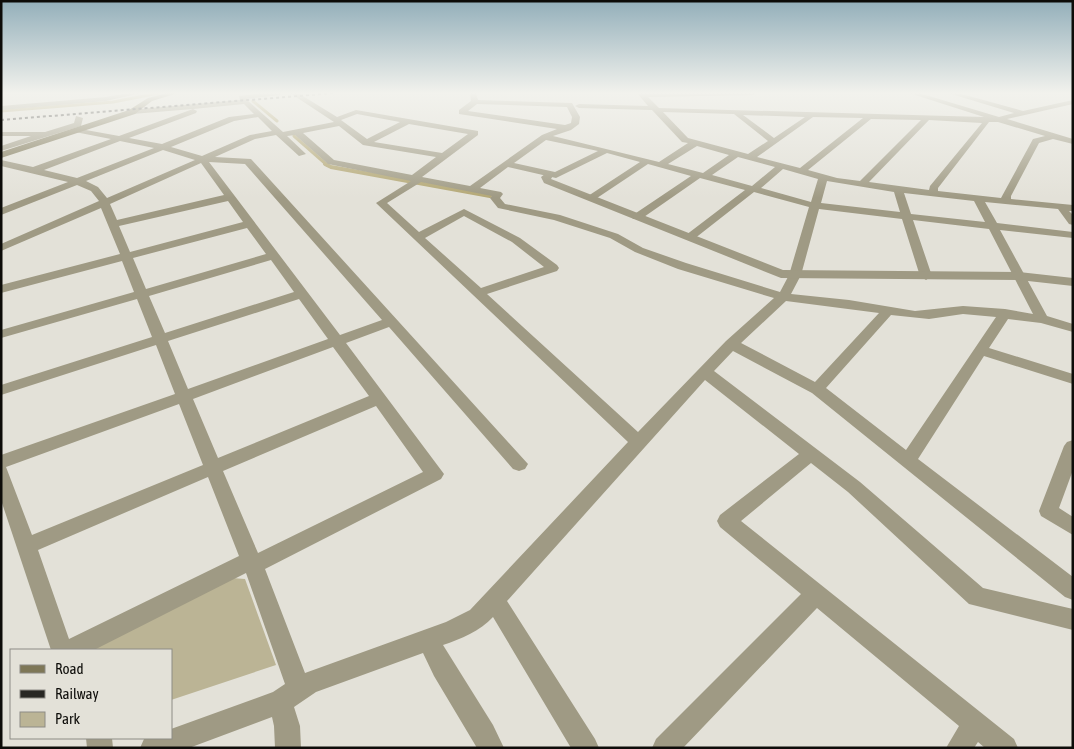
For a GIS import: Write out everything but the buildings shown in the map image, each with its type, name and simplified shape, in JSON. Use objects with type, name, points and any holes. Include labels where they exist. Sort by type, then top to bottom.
[{"type":"main road","points":[[1,155],[69,128]]},
{"type":"street","points":[[1,149],[65,128]]},
{"type":"street","points":[[91,128],[120,138],[163,147],[202,159],[248,160],[519,464]]},
{"type":"street","points":[[32,171],[147,128]]},
{"type":"street","points":[[1,212],[210,128]]},
{"type":"street","points":[[273,128],[302,154]]},
{"type":"street","points":[[1,248],[253,137],[297,132],[313,128]]},
{"type":"street","points":[[345,128],[366,143],[444,156]]},
{"type":"street","points":[[366,143],[395,128]]},
{"type":"street","points":[[457,128],[478,131],[416,180],[381,203],[640,442]]},
{"type":"street","points":[[474,188],[546,136],[568,128]]},
{"type":"street","points":[[674,128],[685,140],[823,178],[934,194],[1073,208]]},
{"type":"street","points":[[755,128],[772,142]]},
{"type":"street","points":[[749,158],[793,128]]},
{"type":"street","points":[[801,172],[856,128]]},
{"type":"street","points":[[864,185],[865,180],[917,128]]},
{"type":"street","points":[[934,194],[933,188],[982,128]]},
{"type":"street","points":[[1028,128],[1073,142]]},
{"type":"street","points":[[297,132],[331,162],[416,180],[474,188],[498,194],[495,198],[502,206],[556,218],[614,236],[639,250],[682,266],[783,297],[849,304],[887,312],[929,315],[964,310],[1005,313],[1042,319],[1073,328]]},
{"type":"street","points":[[1,134],[46,134]]},
{"type":"street","points":[[546,136],[606,150],[816,206],[1073,235]]},
{"type":"street","points":[[1007,201],[1006,196],[1036,141],[1054,136]]},
{"type":"street","points":[[660,165],[695,143]]},
{"type":"street","points":[[507,164],[556,175],[606,150]]},
{"type":"street","points":[[637,216],[736,154]]},
{"type":"street","points":[[73,649],[435,474],[202,159]]},
{"type":"street","points":[[591,198],[647,161]]},
{"type":"street","points":[[1,164],[78,181],[99,192],[105,202],[252,562],[290,696],[286,726],[288,748]]},
{"type":"street","points":[[690,237],[782,166]]},
{"type":"street","points":[[549,174],[546,177],[547,181],[782,274],[1019,276],[1073,282]]},
{"type":"street","points":[[153,748],[290,696],[309,683],[452,631],[478,617],[705,372],[783,297],[796,275],[823,178]]},
{"type":"street","points":[[898,189],[926,276]]},
{"type":"street","points":[[114,224],[230,197]]},
{"type":"street","points":[[978,198],[1042,319]]},
{"type":"street","points":[[1061,207],[1073,222]]},
{"type":"street","points":[[418,237],[464,212],[516,240],[553,268],[479,293]]},
{"type":"street","points":[[1,289],[249,224]]},
{"type":"street","points":[[1,334],[273,256]]},
{"type":"street","points":[[1,390],[301,294]]},
{"type":"street","points":[[817,389],[887,312]]},
{"type":"street","points":[[908,461],[1005,313]]},
{"type":"street","points":[[1,462],[392,320]]},
{"type":"street","points":[[732,344],[817,389],[1073,590]]},
{"type":"street","points":[[982,350],[1073,379]]},
{"type":"street","points":[[705,372],[861,493],[977,597],[1073,620]]},
{"type":"street","points":[[28,546],[379,398]]},
{"type":"street","points":[[1073,446],[1048,511],[1073,527]]},
{"type":"street","points":[[811,454],[726,522],[1005,748]]},
{"type":"street","points":[[1,472],[28,546],[62,649]]},
{"type":"street","points":[[665,748],[816,594]]},
{"type":"street","points":[[494,599],[586,748]]},
{"type":"street","points":[[429,640],[438,664],[478,722],[491,748]]},
{"type":"street","points":[[959,748],[975,724]]},
{"type":"green space","points":[[232,578],[245,579],[276,665],[172,700],[172,649],[90,649]]},
{"type":"waterway","points":[[294,136],[327,165]]},
{"type":"waterway","points":[[327,165],[490,196]]}]
